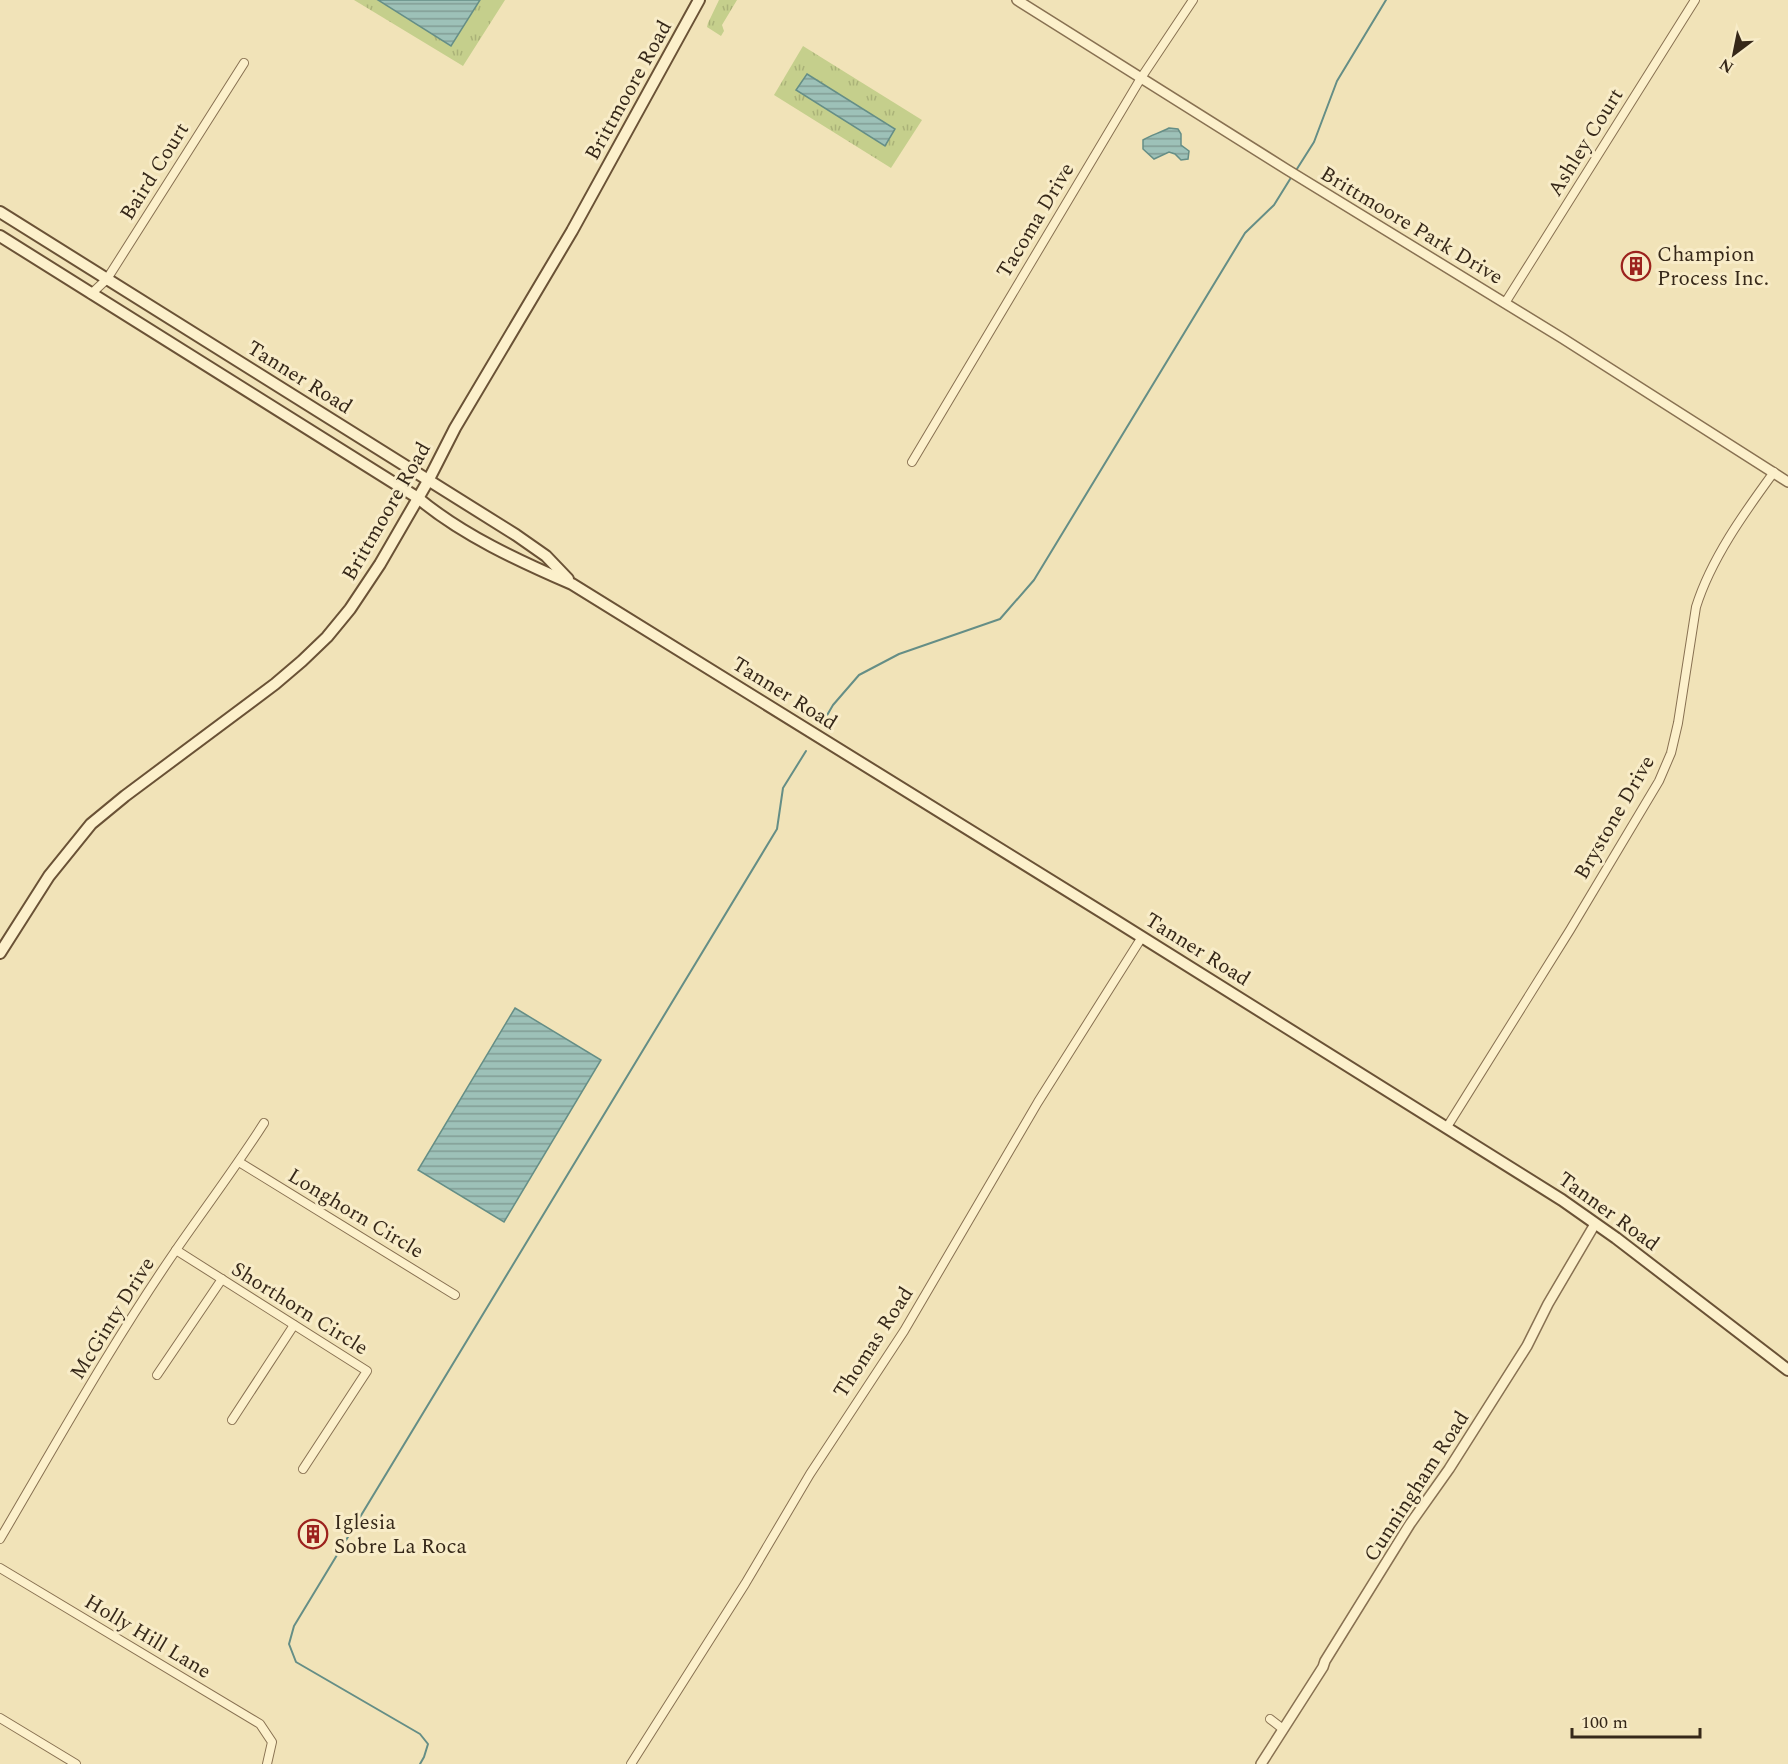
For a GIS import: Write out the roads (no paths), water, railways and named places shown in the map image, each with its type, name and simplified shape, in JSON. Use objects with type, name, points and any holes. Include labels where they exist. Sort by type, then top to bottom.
[{"type":"main road","name":"Brittmoore Road","points":[[0,953],[49,876],[91,824],[275,684],[327,637],[350,609],[380,564],[428,481],[455,428],[573,231],[699,0]]},
{"type":"main road","name":"Tanner Road","points":[[0,212],[516,536],[546,556],[572,584]]},
{"type":"main road","name":"Tanner Road","points":[[0,236],[418,498],[433,510],[505,554],[572,584],[1447,1127],[1562,1200],[1788,1370]]},
{"type":"street","name":"Brittmoore Park Drive","points":[[1017,0],[1788,482]]},
{"type":"street","name":"Tacoma Drive","points":[[912,462],[1141,78],[1193,0]]},
{"type":"street","name":"Ashley Court","points":[[1505,303],[1695,0]]},
{"type":"street","name":"Baird Court","points":[[91,294],[107,279],[244,63]]},
{"type":"street","name":"Brystone Drive","points":[[1447,1127],[1659,781],[1671,753],[1678,723],[1696,607],[1701,592],[1713,565],[1774,472]]},
{"type":"street","name":"Thomas Road","points":[[631,1764],[745,1584],[810,1474],[904,1331],[1038,1102],[1142,937]]},
{"type":"street","name":"McGinty Drive","points":[[0,1539],[108,1356],[176,1250],[264,1123]]},
{"type":"street","name":"Longhorn Circle","points":[[239,1162],[455,1295]]},
{"type":"street","name":"Cunningham Road","points":[[1261,1764],[1410,1524],[1449,1469],[1527,1346],[1548,1304],[1595,1224]]},
{"type":"street","name":"Shorthorn Circle","points":[[176,1250],[367,1371],[303,1469]]},
{"type":"street","points":[[157,1375],[222,1279]]},
{"type":"street","points":[[232,1420],[294,1325]]},
{"type":"street","name":"Holly Hill Lane","points":[[0,1568],[260,1724],[272,1742],[267,1764]]},
{"type":"street","points":[[0,1718],[76,1764]]},
{"type":"street","points":[[1270,1719],[1282,1729]]},
{"type":"water","points":[[378,0],[480,0],[451,46]]},
{"type":"water","points":[[807,74],[895,129],[885,146],[796,90]]},
{"type":"water","points":[[1169,128],[1178,129],[1181,134],[1181,145],[1189,151],[1188,159],[1181,160],[1169,152],[1154,159],[1143,149],[1143,140]]},
{"type":"water","points":[[515,1008],[601,1060],[504,1222],[418,1170]]},
{"type":"waterway","points":[[1295,172],[1314,142],[1337,81],[1386,0]]},
{"type":"waterway","points":[[826,717],[833,705],[859,675],[899,654],[1000,619],[1034,580],[1245,233],[1274,205],[1292,176]]},
{"type":"waterway","points":[[420,1764],[428,1744],[420,1734],[296,1662],[289,1644],[294,1626],[777,829],[783,788],[806,751]]},
{"type":"place","name":"Champion Process Inc.","points":[[1636,266]]},
{"type":"place","name":"Iglesia Sobre La Roca","points":[[313,1534]]}]
